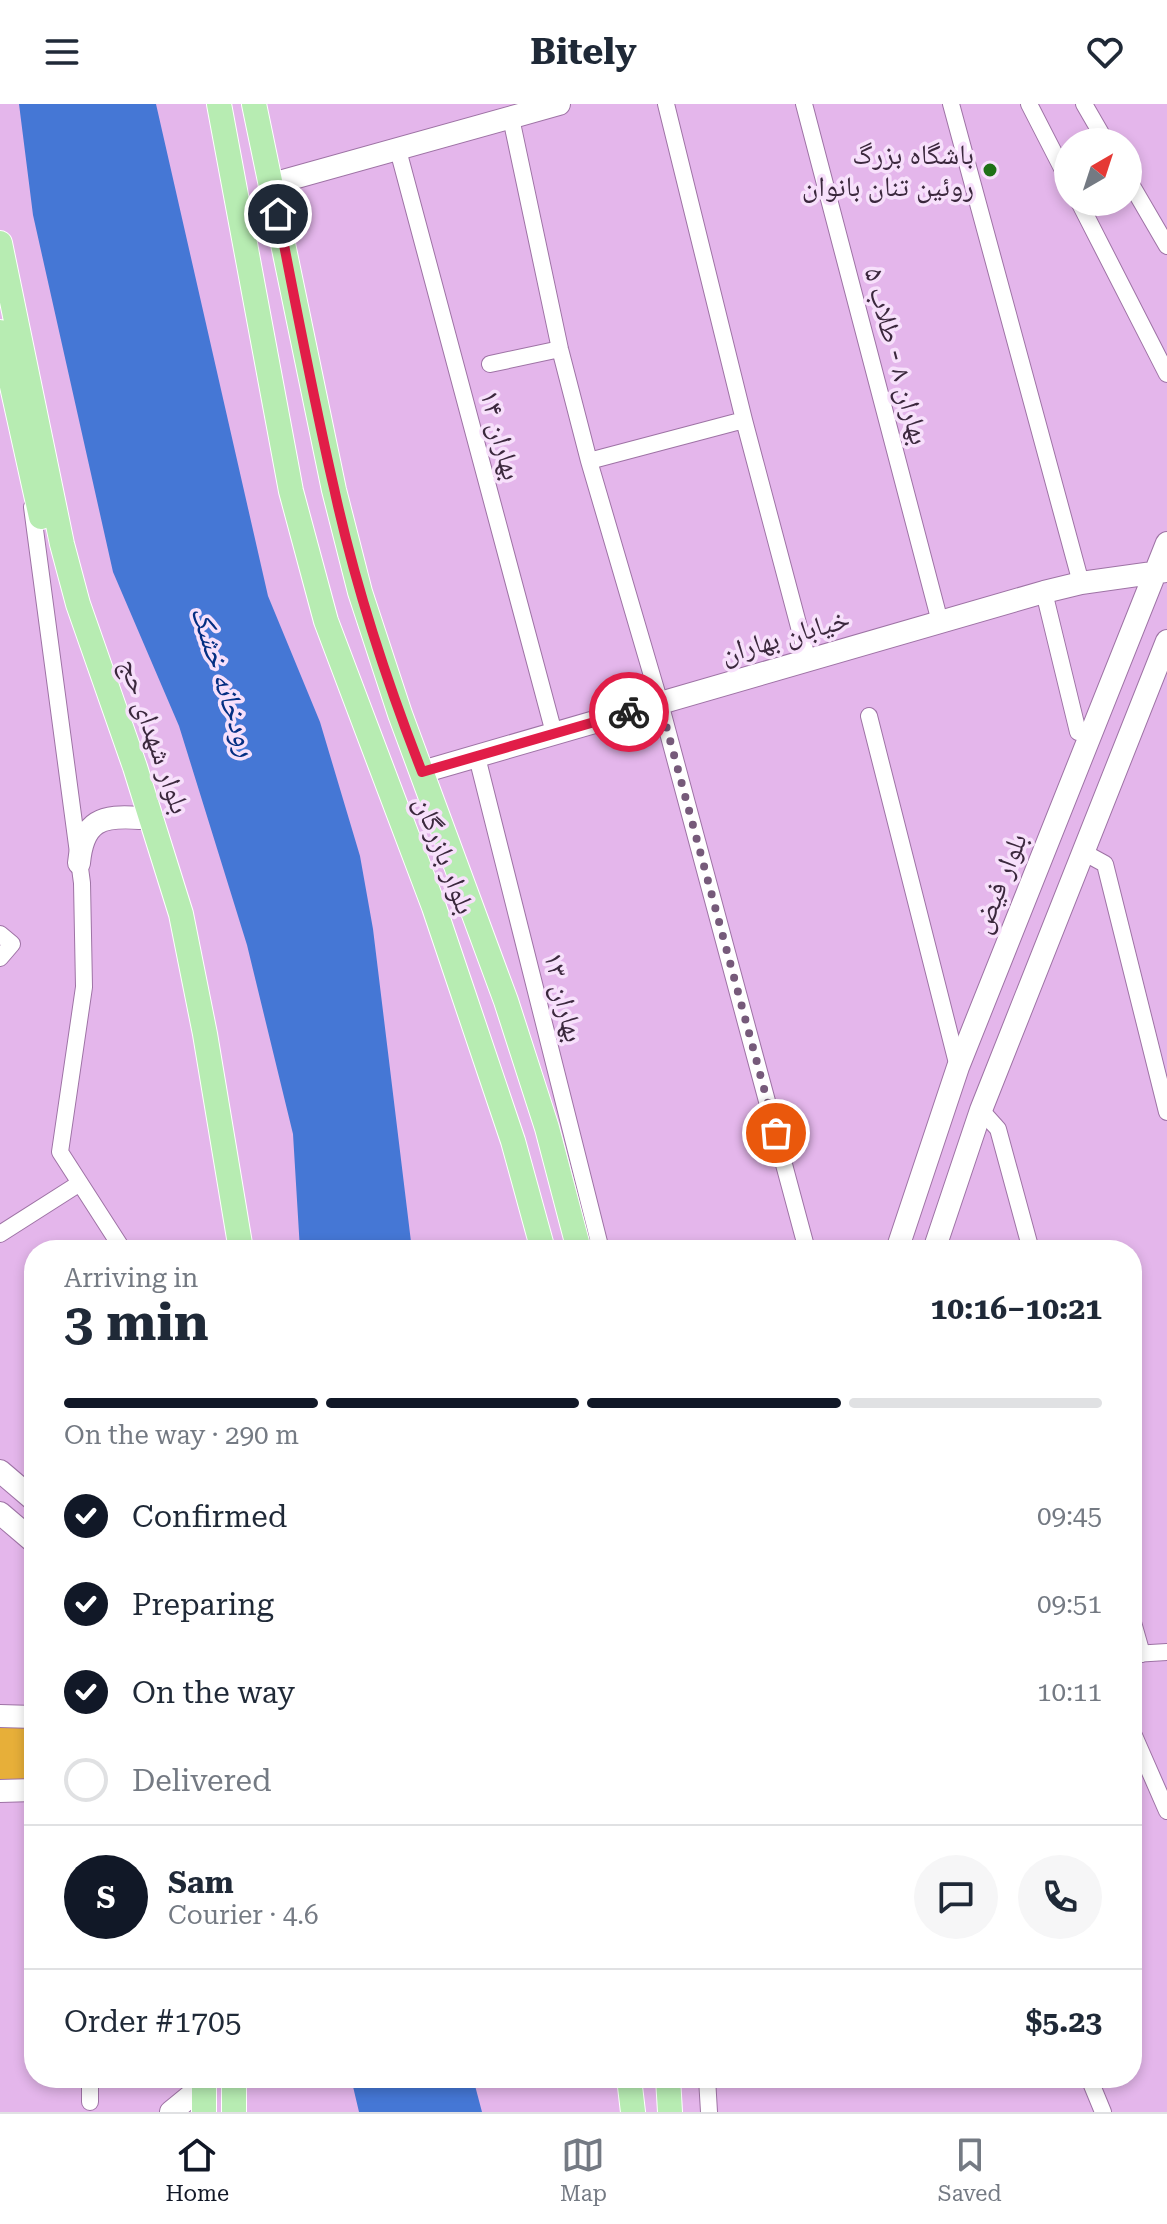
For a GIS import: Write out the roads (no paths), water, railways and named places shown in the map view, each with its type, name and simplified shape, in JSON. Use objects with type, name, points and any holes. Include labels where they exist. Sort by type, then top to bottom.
[{"type":"main road","name":"بلوار بازرگان","points":[[219,104],[291,491],[326,621],[434,907],[513,1141],[540,1240]]},
{"type":"main road","name":"بلوار بازرگان","points":[[254,104],[334,490],[360,592],[400,714],[506,1001],[547,1128],[576,1240]]},
{"type":"main road","name":"بلوار شهدای حج","points":[[0,243],[62,544],[78,604],[181,914],[205,1034],[239,1240]]},
{"type":"main road","name":"بلوار شهدای حج","points":[[0,332],[25,454],[62,604],[158,875],[189,1021],[224,1240]]},
{"type":"main road","points":[[204,2088],[204,2112]]},
{"type":"main road","points":[[234,2088],[234,2112]]},
{"type":"main road","points":[[630,2088],[633,2112]]},
{"type":"main road","points":[[669,2088],[670,2112]]},
{"type":"street","points":[[272,184],[398,150],[524,111],[559,104]]},
{"type":"street","points":[[666,104],[744,420],[808,661]]},
{"type":"street","name":"بهاران ۸ - طلاب ۵","points":[[804,104],[940,622]]},
{"type":"street","points":[[951,104],[1081,583]]},
{"type":"street","points":[[1029,104],[1054,153]]},
{"type":"street","points":[[1084,104],[1098,128]]},
{"type":"street","points":[[524,111],[560,349],[589,461],[660,703],[804,1240]]},
{"type":"street","name":"بهاران ۱۴","points":[[398,150],[554,733]]},
{"type":"street","points":[[1142,203],[1167,246]]},
{"type":"street","points":[[1086,216],[1167,374]]},
{"type":"street","points":[[490,364],[560,349]]},
{"type":"street","points":[[589,461],[744,420]]},
{"type":"street","points":[[25,454],[82,883],[84,987],[60,1152],[117,1240]]},
{"type":"street","name":"بلوار فیض","points":[[900,1240],[958,1067],[1161,571],[1167,543]]},
{"type":"street","name":"خیابان بهاران","points":[[422,772],[1044,592],[1161,571]]},
{"type":"street","points":[[1044,592],[1078,732]]},
{"type":"street","points":[[937,1240],[981,1110],[1167,641]]},
{"type":"street","points":[[869,716],[958,1067]]},
{"type":"street","name":"بهاران ۱۳","points":[[477,757],[598,1240]]},
{"type":"street","points":[[79,863],[81,842],[93,825],[112,816],[140,818]]},
{"type":"street","points":[[1083,852],[1105,864],[1167,1112]]},
{"type":"street","points":[[0,934],[12,944],[0,958]]},
{"type":"street","points":[[989,990],[1023,1003]]},
{"type":"street","points":[[981,1110],[998,1129],[1028,1240]]},
{"type":"street","points":[[0,1234],[80,1183]]},
{"type":"street","points":[[0,1471],[24,1491]]},
{"type":"street","points":[[0,1513],[24,1533]]},
{"type":"street","points":[[1142,1654],[1167,1652]]},
{"type":"street","points":[[0,1716],[24,1717]]},
{"type":"street","points":[[1142,1754],[1167,1811]]},
{"type":"street","points":[[0,1791],[24,1790]]},
{"type":"street","points":[[90,2088],[90,2102]]},
{"type":"street","points":[[171,2112],[197,2088]]},
{"type":"street","points":[[708,2088],[709,2112]]},
{"type":"street","points":[[1093,2088],[1103,2112]]},
{"type":"water","name":"رودخانه خشک","points":[[19,104],[156,104],[268,596],[320,722],[360,856],[373,929],[411,1240],[299,1240],[293,1134],[247,945],[179,726],[113,572],[33,215]]},
{"type":"water","points":[[353,2088],[476,2088],[482,2112],[359,2112]]},
{"type":"place","name":"باشگاه بزرگ روئین تنان بانوان","points":[[990,170]]}]
